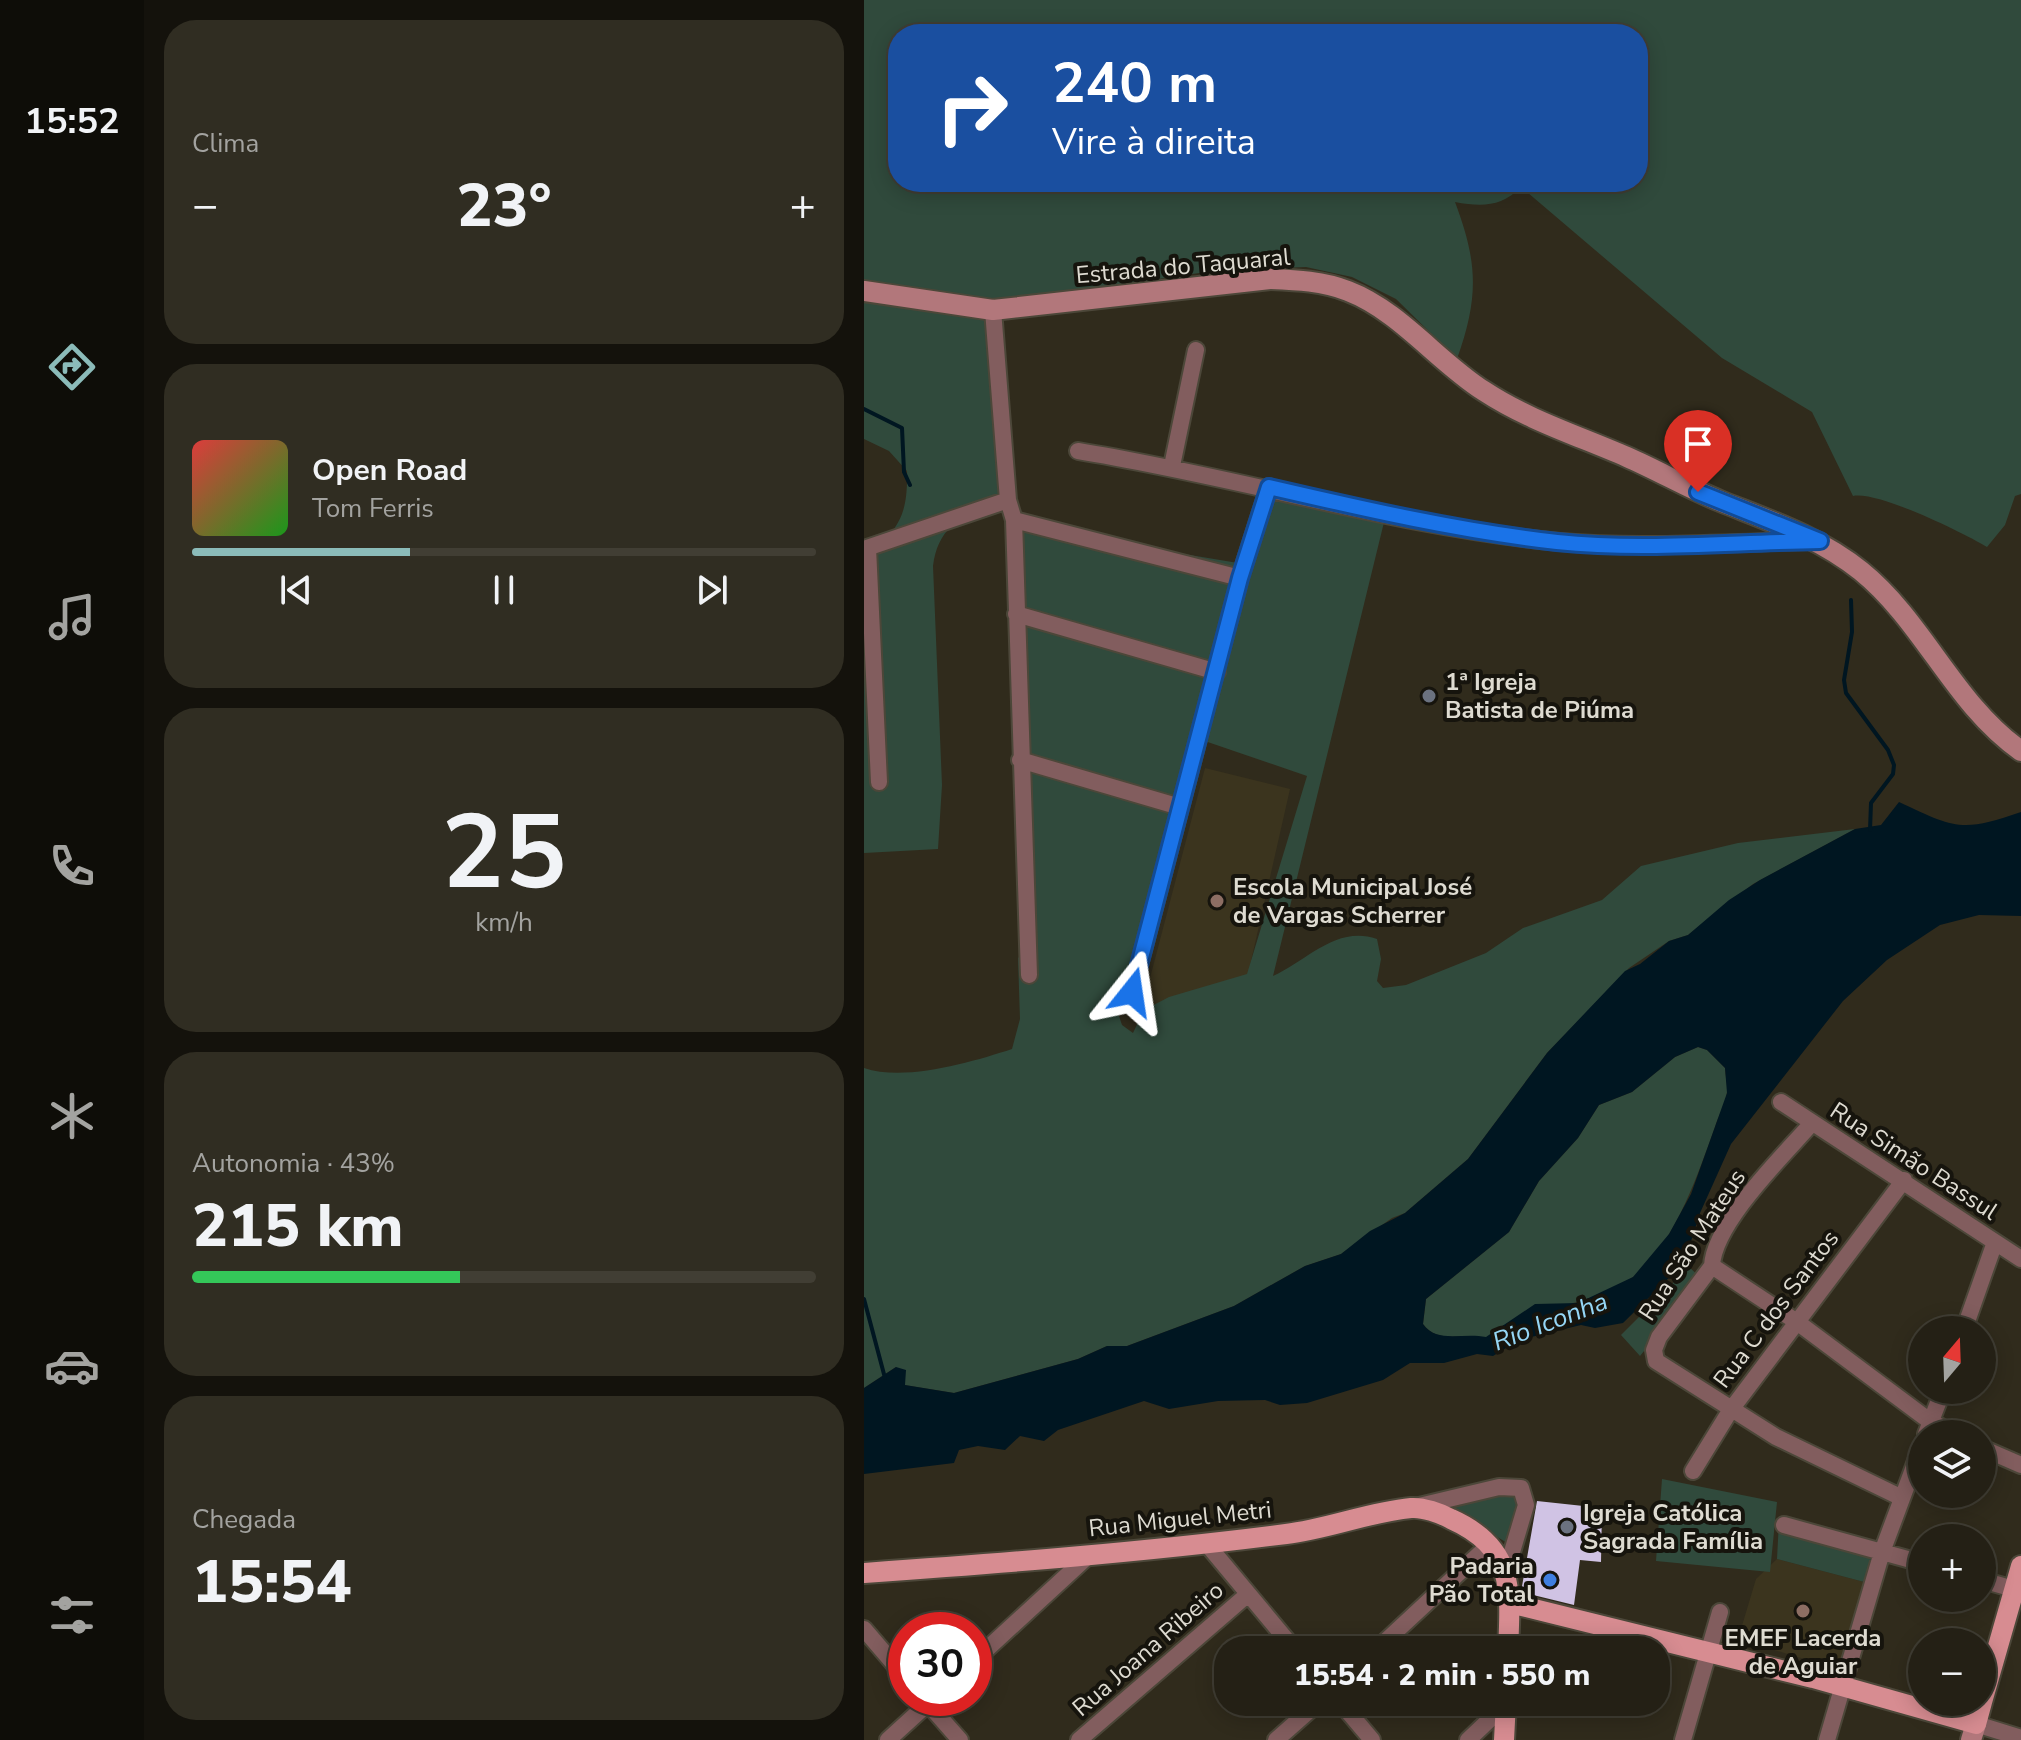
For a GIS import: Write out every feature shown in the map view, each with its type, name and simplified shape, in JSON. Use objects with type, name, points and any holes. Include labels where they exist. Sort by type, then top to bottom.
[{"type":"main road","name":"Rua Miguel Metri","points":[[864,1573],[1088,1556],[1290,1534],[1413,1507],[1452,1519],[1490,1544]]},
{"type":"main road","points":[[1490,1544],[1506,1572],[1510,1603],[1509,1636]]},
{"type":"main road","points":[[1996,1657],[2017,1590],[2021,1566]]},
{"type":"main road","points":[[1510,1603],[1842,1686],[1974,1732]]},
{"type":"main road","points":[[1504,1740],[1505,1716]]},
{"type":"street","name":"Estrada do Taquaral","points":[[864,291],[993,310],[1270,279],[1312,281],[1348,291],[1380,309],[1483,391],[1523,414],[1631,459],[1698,492],[1820,541],[1863,572],[1901,610],[1983,719],[2021,751]]},
{"type":"street","points":[[993,310],[1008,500],[1014,520],[1029,975]]},
{"type":"street","points":[[1172,466],[1196,350]]},
{"type":"street","points":[[1078,451],[1172,466],[1378,512],[1557,542],[1606,545],[1820,541]]},
{"type":"street","points":[[1132,992],[1240,578],[1269,487]]},
{"type":"street","points":[[879,782],[866,548],[1008,500]]},
{"type":"street","points":[[1014,520],[1240,578]]},
{"type":"street","points":[[1016,614],[1217,672]]},
{"type":"street","points":[[1020,760],[1180,807]]},
{"type":"street","name":"Rua Simão Bassul","points":[[1781,1102],[2021,1259]]},
{"type":"street","name":"Rua São Mateus","points":[[1730,1411],[1656,1361],[1654,1350],[1659,1337],[1712,1266],[1713,1255],[1723,1234],[1812,1123]]},
{"type":"street","name":"Rua C dos Santos","points":[[1693,1471],[1730,1411],[1904,1180]]},
{"type":"street","points":[[1969,1316],[1995,1242]]},
{"type":"street","points":[[1712,1266],[1797,1322],[1919,1420]]},
{"type":"street","points":[[1730,1411],[1812,1456],[1900,1497]]},
{"type":"street","points":[[1996,1454],[2021,1465]]},
{"type":"street","points":[[1827,1740],[1882,1552],[1908,1478]]},
{"type":"street","points":[[1413,1507],[1487,1489],[1521,1488],[1526,1505],[1506,1572]]},
{"type":"street","points":[[1784,1525],[1908,1559]]},
{"type":"street","points":[[1206,1543],[1283,1636]]},
{"type":"street","points":[[1391,1636],[1490,1544]]},
{"type":"street","points":[[992,1644],[1088,1556]]},
{"type":"street","points":[[1996,1584],[2017,1590]]},
{"type":"street","name":"Rua Joana Ribeiro","points":[[1079,1740],[1247,1595]]},
{"type":"street","points":[[1683,1740],[1720,1612]]},
{"type":"street","points":[[864,1629],[888,1657]]},
{"type":"street","points":[[888,1740],[912,1716]]},
{"type":"street","points":[[941,1716],[960,1740]]},
{"type":"street","points":[[1276,1740],[1303,1716]]},
{"type":"street","points":[[1352,1716],[1372,1740]]},
{"type":"street","points":[[1468,1740],[1493,1716]]},
{"type":"street","points":[[1974,1732],[2021,1738]]},
{"type":"shaded area","name":"Escola Municipal José de Vargas Scherrer","points":[[1205,768],[1290,789],[1239,1014],[1138,1024]]},
{"type":"shaded area","name":"EMEF Lacerda de Aguiar","points":[[1777,1559],[1868,1583],[1844,1671],[1738,1639],[1756,1579]]},
{"type":"green space","points":[[864,0],[2021,0],[2021,494],[2015,496],[2005,525],[1987,547],[1900,506],[1865,496],[1853,496],[1812,412],[1722,358],[1527,192],[1648,192],[1648,24],[888,24],[888,192],[1516,192],[1491,204],[1455,202],[1468,244],[1473,280],[1469,317],[1457,359],[1396,299],[1352,277],[1306,267],[1213,271],[1000,302],[1003,501],[956,522],[941,539],[933,566],[942,785],[938,849],[864,853],[864,559],[899,521],[907,487],[907,471],[889,451],[864,439]]},
{"type":"green space","points":[[1280,486],[1387,510],[1273,976],[1335,941],[1362,936],[1377,939],[1381,959],[1377,981],[1383,988],[1406,985],[1486,953],[1523,928],[1602,900],[1641,866],[1738,843],[1855,829],[1753,884],[1688,935],[1669,941],[1629,968],[1547,1053],[1468,1159],[1405,1213],[1392,1218],[1341,1254],[1305,1266],[1234,1306],[1127,1346],[1107,1346],[1078,1359],[954,1393],[904,1385],[896,1367],[864,1388],[864,1068],[880,1072],[918,1072],[1012,1049],[1020,1019],[1018,958],[1029,947],[1022,527],[1238,563]],"holes":[[[1196,738],[1307,776],[1247,974],[1169,997],[1144,1010],[1133,1033],[1122,1025],[1118,1013]]]},
{"type":"green space","points":[[1698,1047],[1707,1050],[1725,1068],[1726,1096],[1683,1208],[1648,1264],[1616,1288],[1520,1318],[1486,1338],[1443,1336],[1429,1330],[1423,1324],[1426,1299],[1509,1232],[1539,1181],[1578,1138],[1599,1105],[1632,1092],[1675,1057]]},
{"type":"green space","points":[[1689,1267],[1702,1279],[1640,1356],[1621,1335]]},
{"type":"green space","points":[[1662,1479],[1777,1502],[1770,1572],[1656,1561]]},
{"type":"green space","points":[[1509,1491],[1522,1498],[1509,1544],[1450,1509],[1451,1505]]},
{"type":"green space","points":[[1779,1521],[1877,1549],[1868,1583],[1777,1559]]},
{"type":"water","name":"Rio Iconha","points":[[1899,802],[1958,825],[1984,823],[2021,812],[2021,916],[1979,915],[1940,925],[1887,960],[1843,1001],[1731,1144],[1700,1213],[1684,1263],[1623,1323],[1595,1328],[1581,1325],[1519,1340],[1493,1356],[1477,1354],[1444,1363],[1410,1363],[1383,1380],[1307,1403],[1280,1405],[1265,1400],[1218,1401],[1169,1409],[1144,1401],[1058,1430],[1044,1441],[1020,1436],[1005,1450],[978,1446],[959,1450],[954,1463],[864,1474],[864,1388],[896,1367],[906,1370],[905,1385],[954,1393],[1078,1359],[1107,1346],[1127,1346],[1234,1306],[1305,1266],[1341,1254],[1370,1231],[1405,1213],[1468,1159],[1547,1053],[1625,971],[1640,964],[1669,941],[1688,935],[1729,900],[1760,880],[1855,829],[1881,825]],"holes":[[[1698,1047],[1707,1050],[1725,1068],[1727,1093],[1691,1194],[1669,1234],[1633,1277],[1578,1303],[1535,1304],[1486,1337],[1443,1336],[1423,1324],[1426,1299],[1509,1232],[1539,1181],[1578,1138],[1599,1105],[1632,1092],[1675,1057]]]},
{"type":"building","name":"Igreja Católica Sagrada Família","points":[[1537,1501],[1602,1508],[1601,1562],[1580,1560],[1574,1605],[1521,1592]]},
{"type":"waterway","points":[[864,409],[902,428],[904,472],[910,485]]},
{"type":"waterway","points":[[1851,600],[1852,632],[1844,680],[1846,693],[1888,750],[1894,765],[1893,774],[1871,803],[1870,830]]},
{"type":"waterway","points":[[864,1299],[885,1378]]},
{"type":"place","name":"1ª Igreja Batista de Piúma","points":[[1429,696]]},
{"type":"place","name":"Escola Municipal José de Vargas Scherrer","points":[[1217,901]]},
{"type":"place","name":"Igreja Católica Sagrada Família","points":[[1567,1527]]},
{"type":"place","name":"Padaria Pão Total","points":[[1550,1580]]},
{"type":"place","name":"EMEF Lacerda de Aguiar","points":[[1803,1611]]},
{"type":"route","points":[[1132,992],[1240,578],[1269,487],[1378,512],[1557,542],[1606,545],[1820,541],[1698,492]]}]
